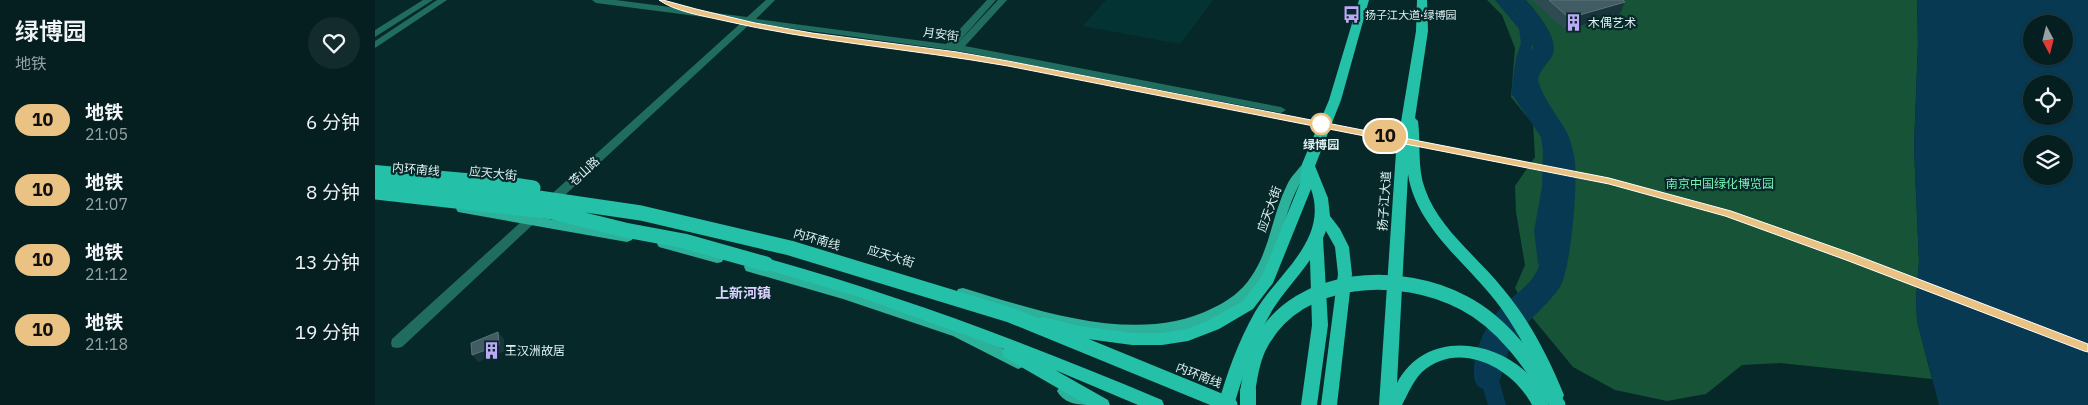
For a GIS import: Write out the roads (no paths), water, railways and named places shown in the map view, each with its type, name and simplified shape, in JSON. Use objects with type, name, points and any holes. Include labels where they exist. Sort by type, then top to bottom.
[{"type":"highway","points":[[1010,315],[1080,332],[1132,339],[1162,339],[1187,335],[1232,315],[1248,305],[1268,279],[1307,183],[1309,164],[1332,109],[1364,0]]},
{"type":"highway","name":"扬子江大道","points":[[1387,405],[1403,152],[1422,31],[1422,0]]},
{"type":"highway","points":[[1410,106],[1415,137],[1415,177],[1419,190],[1432,216],[1500,294],[1545,367],[1559,405]]},
{"type":"highway","points":[[1228,405],[1244,348],[1269,303],[1295,270],[1316,238],[1323,217],[1322,203],[1309,164]]},
{"type":"highway","points":[[375,171],[483,180],[588,196],[641,213]]},
{"type":"highway","name":"内环南线","points":[[375,182],[525,196],[641,213],[790,248],[1010,315],[1228,405]]},
{"type":"highway","points":[[375,192],[552,212],[625,230]]},
{"type":"highway","points":[[375,199],[507,212],[684,241],[834,282],[966,327],[1156,405]]},
{"type":"highway","points":[[1323,217],[1335,233],[1341,247],[1345,274],[1329,405]]},
{"type":"highway","points":[[1309,405],[1320,325],[1316,238]]},
{"type":"highway","points":[[1248,397],[1251,366],[1258,349],[1269,330],[1283,315],[1311,296],[1329,290],[1366,282],[1387,282],[1439,291],[1463,302],[1482,314],[1504,331],[1524,353],[1559,405]]},
{"type":"highway","points":[[966,327],[1102,405]]},
{"type":"highway","points":[[1393,405],[1406,379],[1422,362],[1443,354],[1476,352],[1503,364],[1518,374],[1532,388],[1541,405]]},
{"type":"main road","name":"应天大街","points":[[375,176],[561,196],[711,223],[767,236],[973,296],[1067,320],[1125,330],[1156,330],[1183,326],[1204,320],[1241,298],[1257,280],[1294,184],[1309,164]]},
{"type":"main road","points":[[375,199],[417,202],[536,220],[671,246],[753,267],[845,294],[948,329],[1036,372],[1086,405]]},
{"type":"street","points":[[375,34],[429,0]]},
{"type":"street","points":[[375,45],[443,0]]},
{"type":"street","name":"月安街","points":[[596,0],[958,48],[1281,110]]},
{"type":"street","name":"苍山路","points":[[751,21],[771,0]]},
{"type":"street","name":"苍山路","points":[[397,344],[536,220],[751,21],[777,0]]},
{"type":"street","points":[[948,47],[992,0]]},
{"type":"street","points":[[958,48],[1003,0]]},
{"type":"waterway","points":[[1501,0],[1525,28],[1527,43],[1522,58],[1518,93],[1548,137],[1550,151],[1549,187],[1542,231],[1546,263]]},
{"type":"waterway","points":[[1489,371],[1488,376],[1497,405]]},
{"type":"metro line","name":"10","points":[[663,0],[694,11],[755,26],[1008,64],[1609,181],[1728,214],[1849,257],[2088,348]]},
{"type":"place","name":"扬子江大道·绿博园","points":[[1351,15]]},
{"type":"place","name":"木偶艺术","points":[[1574,22]]},
{"type":"place","name":"绿博园","points":[[1321,124]]},
{"type":"place","name":"王汉洲故居","points":[[491,350]]},
{"type":"district","name":"上新河镇","points":[[743,293]]},
{"type":"park label","name":"南京中国绿化博览园","points":[[1720,183]]}]
